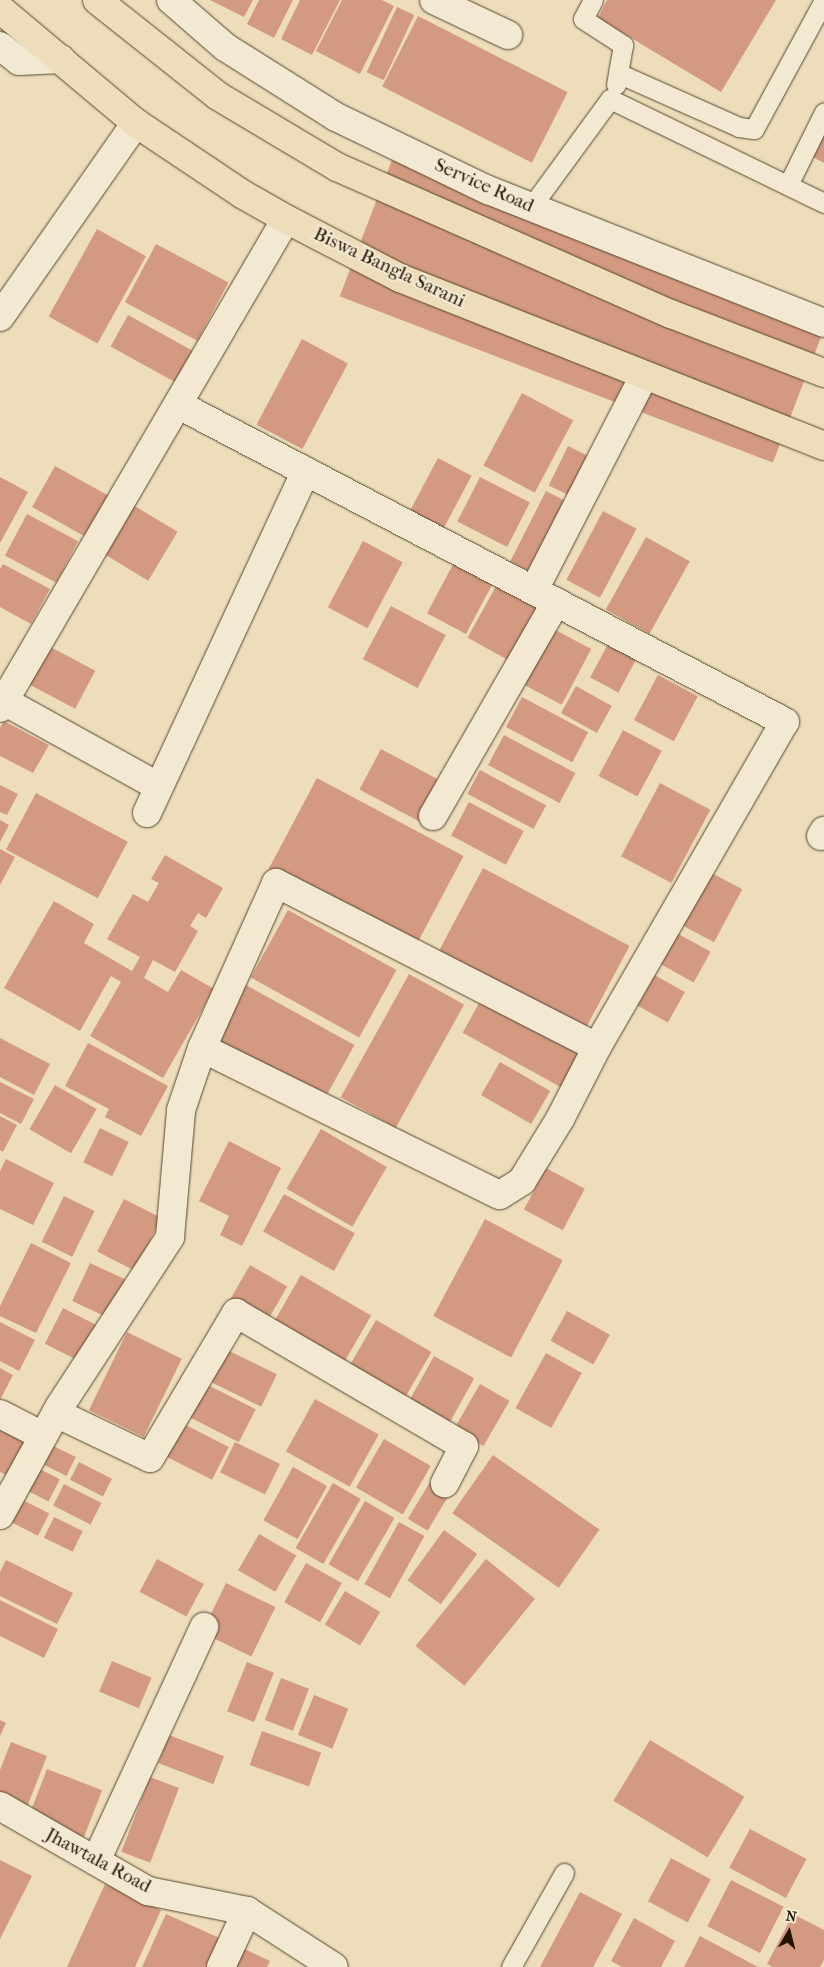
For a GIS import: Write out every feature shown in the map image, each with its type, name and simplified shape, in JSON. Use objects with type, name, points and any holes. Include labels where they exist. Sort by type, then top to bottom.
[{"type":"main road","points":[[97,0],[218,96],[337,167],[671,314],[824,373]]},
{"type":"main road","name":"Biswa Bangla Sarani","points":[[0,9],[136,123],[242,194],[286,219],[400,278],[824,446]]},
{"type":"street","name":"Service Road","points":[[171,0],[225,46],[336,117],[530,207],[824,323]]},
{"type":"street","points":[[434,0],[508,35]]},
{"type":"street","points":[[0,46],[19,61],[61,59]]},
{"type":"street","points":[[0,316],[136,123]]},
{"type":"street","points":[[159,787],[2,704],[286,219]]},
{"type":"street","points":[[433,816],[545,596],[644,376]]},
{"type":"street","points":[[179,404],[785,722],[597,1047],[560,1119],[522,1181],[500,1195],[202,1048]]},
{"type":"street","points":[[147,813],[306,472]]},
{"type":"street","points":[[0,1514],[50,1424],[170,1238],[174,1219],[178,1128],[202,1048],[276,884],[597,1047]]},
{"type":"street","points":[[0,1414],[50,1424],[150,1458],[236,1314],[464,1446],[445,1483]]},
{"type":"street","points":[[96,1861],[204,1627]]},
{"type":"street","name":"Jhawtala Road","points":[[0,1806],[148,1891],[247,1911],[334,1967]]},
{"type":"street","points":[[221,1967],[247,1911]]},
{"type":"lane","points":[[530,207],[610,99],[620,74],[623,45],[583,19],[593,0]]},
{"type":"lane","points":[[620,74],[738,127],[754,129],[824,0]]},
{"type":"lane","points":[[610,99],[824,203]]},
{"type":"lane","points":[[788,185],[824,112]]},
{"type":"lane","points":[[511,1967],[564,1873]]},
{"type":"building","points":[[210,0],[253,0],[244,17]]},
{"type":"building","points":[[259,0],[293,0],[274,38],[247,24]]},
{"type":"building","points":[[300,0],[340,0],[312,55],[281,39]]},
{"type":"building","points":[[342,0],[382,0],[394,6],[360,74],[316,51]]},
{"type":"building","points":[[607,0],[776,0],[721,92],[598,18]]},
{"type":"building","points":[[397,7],[414,15],[384,80],[367,72]]},
{"type":"building","points":[[418,16],[568,92],[532,163],[382,86]]},
{"type":"building","points":[[824,130],[824,163],[811,156]]},
{"type":"building","points":[[392,160],[824,326],[773,463],[340,296]]},
{"type":"building","points":[[97,229],[146,256],[97,344],[49,316]]},
{"type":"building","points":[[156,244],[228,282],[197,341],[125,302]]},
{"type":"building","points":[[128,315],[194,351],[176,383],[111,346]]},
{"type":"building","points":[[302,339],[348,363],[302,449],[256,425]]},
{"type":"building","points":[[522,393],[573,420],[535,493],[484,465]]},
{"type":"building","points":[[568,446],[595,459],[576,499],[549,486]]},
{"type":"building","points":[[438,458],[472,476],[441,534],[407,516]]},
{"type":"building","points":[[55,466],[110,497],[87,538],[32,507]]},
{"type":"building","points":[[0,477],[28,492],[0,543]]},
{"type":"building","points":[[480,477],[530,502],[507,547],[457,522]]},
{"type":"building","points":[[546,491],[572,504],[536,575],[510,561]]},
{"type":"building","points":[[133,505],[178,532],[148,581],[104,554]]},
{"type":"building","points":[[603,511],[637,529],[600,598],[566,580]]},
{"type":"building","points":[[27,514],[78,541],[56,583],[5,555]]},
{"type":"building","points":[[646,537],[690,561],[649,634],[606,610]]},
{"type":"building","points":[[363,541],[403,562],[368,628],[328,607]]},
{"type":"building","points":[[458,555],[497,576],[466,634],[427,613]]},
{"type":"building","points":[[3,564],[50,589],[31,624],[0,607],[0,569]]},
{"type":"building","points":[[500,579],[545,604],[513,663],[468,638]]},
{"type":"building","points":[[391,606],[446,635],[418,688],[363,659]]},
{"type":"building","points":[[548,626],[591,649],[562,705],[518,682]]},
{"type":"building","points":[[45,644],[95,671],[75,709],[25,682]]},
{"type":"building","points":[[608,644],[636,659],[618,693],[590,678]]},
{"type":"building","points":[[658,675],[698,696],[674,741],[634,720]]},
{"type":"building","points":[[576,686],[612,706],[597,733],[561,713]]},
{"type":"building","points":[[522,697],[588,732],[572,762],[506,727]]},
{"type":"building","points":[[4,721],[49,745],[33,773],[0,756],[0,728]]},
{"type":"building","points":[[623,730],[662,751],[637,797],[599,776]]},
{"type":"building","points":[[504,735],[576,773],[560,803],[488,765]]},
{"type":"building","points":[[381,749],[442,781],[420,822],[359,790]]},
{"type":"building","points":[[480,770],[546,805],[534,829],[467,794]]},
{"type":"building","points":[[317,778],[464,856],[415,947],[269,869]]},
{"type":"building","points":[[660,783],[710,810],[671,883],[621,856]]},
{"type":"building","points":[[0,785],[18,794],[7,815],[0,812]]},
{"type":"building","points":[[36,793],[128,842],[98,898],[6,850]]},
{"type":"building","points":[[469,802],[524,831],[506,865],[451,836]]},
{"type":"building","points":[[0,820],[9,825],[0,842]]},
{"type":"building","points":[[0,849],[15,857],[0,885]]},
{"type":"building","points":[[165,855],[223,888],[206,918],[198,913],[190,926],[198,931],[175,972],[153,960],[144,978],[168,992],[181,970],[214,989],[163,1078],[90,1036],[121,982],[111,976],[80,1031],[4,988],[54,901],[94,924],[84,943],[132,971],[140,957],[107,939],[133,894],[148,902],[159,883],[151,879]]},
{"type":"building","points":[[483,868],[630,946],[583,1034],[436,956]]},
{"type":"building","points":[[706,870],[742,889],[714,942],[678,923]]},
{"type":"building","points":[[288,910],[396,970],[359,1037],[251,977]]},
{"type":"building","points":[[673,931],[711,952],[694,982],[656,962]]},
{"type":"building","points":[[649,972],[685,992],[668,1022],[632,1003]]},
{"type":"building","points":[[409,974],[464,1005],[396,1128],[341,1097]]},
{"type":"building","points":[[246,985],[354,1045],[323,1101],[215,1041]]},
{"type":"building","points":[[483,996],[586,1053],[566,1090],[463,1033]]},
{"type":"building","points":[[0,1038],[50,1064],[34,1095],[0,1077]]},
{"type":"building","points":[[88,1043],[168,1086],[141,1136],[105,1117],[109,1109],[65,1086]]},
{"type":"building","points":[[500,1062],[550,1091],[531,1124],[481,1095]]},
{"type":"building","points":[[0,1082],[34,1099],[21,1124],[0,1113]]},
{"type":"building","points":[[55,1085],[97,1109],[71,1153],[30,1129]]},
{"type":"building","points":[[0,1116],[17,1125],[3,1152],[0,1150]]},
{"type":"building","points":[[100,1128],[129,1142],[112,1176],[83,1162]]},
{"type":"building","points":[[321,1129],[387,1167],[352,1227],[286,1189]]},
{"type":"building","points":[[229,1141],[281,1168],[242,1246],[220,1235],[229,1216],[199,1201]]},
{"type":"building","points":[[6,1159],[54,1183],[33,1225],[0,1209],[0,1171]]},
{"type":"building","points":[[546,1168],[585,1189],[563,1230],[524,1209]]},
{"type":"building","points":[[284,1194],[355,1233],[334,1271],[263,1232]]},
{"type":"building","points":[[64,1196],[95,1211],[72,1257],[42,1242]]},
{"type":"building","points":[[124,1199],[161,1218],[135,1271],[97,1252]]},
{"type":"building","points":[[485,1219],[563,1260],[511,1357],[433,1316]]},
{"type":"building","points":[[31,1243],[71,1263],[36,1333],[0,1316],[0,1306]]},
{"type":"building","points":[[90,1263],[130,1282],[112,1320],[72,1301]]},
{"type":"building","points":[[250,1265],[287,1286],[266,1324],[228,1302]]},
{"type":"building","points":[[301,1275],[371,1316],[342,1367],[272,1326]]},
{"type":"building","points":[[63,1308],[99,1326],[80,1362],[45,1344]]},
{"type":"building","points":[[567,1311],[610,1335],[593,1364],[551,1341]]},
{"type":"building","points":[[376,1320],[431,1352],[403,1400],[348,1368]]},
{"type":"building","points":[[0,1322],[35,1340],[19,1371],[0,1361]]},
{"type":"building","points":[[127,1332],[182,1359],[144,1437],[89,1410]]},
{"type":"building","points":[[223,1348],[277,1374],[261,1407],[207,1380]]},
{"type":"building","points":[[546,1353],[582,1373],[551,1428],[515,1408]]},
{"type":"building","points":[[434,1356],[474,1378],[448,1426],[408,1403]]},
{"type":"building","points":[[0,1368],[13,1375],[0,1400]]},
{"type":"building","points":[[204,1383],[256,1409],[239,1442],[187,1416]]},
{"type":"building","points":[[480,1384],[509,1401],[483,1446],[454,1429]]},
{"type":"building","points":[[315,1399],[379,1434],[350,1487],[286,1451]]},
{"type":"building","points":[[0,1419],[29,1434],[8,1476],[0,1472]]},
{"type":"building","points":[[178,1421],[229,1447],[212,1480],[161,1454]]},
{"type":"building","points":[[384,1439],[431,1466],[403,1514],[356,1487]]},
{"type":"building","points":[[235,1442],[280,1464],[265,1494],[220,1473]]},
{"type":"building","points":[[47,1443],[76,1457],[67,1476],[38,1462]]},
{"type":"building","points":[[493,1455],[599,1530],[559,1588],[452,1513]]},
{"type":"building","points":[[79,1462],[112,1479],[103,1497],[70,1480]]},
{"type":"building","points":[[34,1466],[60,1479],[48,1501],[23,1488]]},
{"type":"building","points":[[293,1467],[327,1486],[298,1539],[263,1520]]},
{"type":"building","points":[[430,1482],[450,1494],[428,1531],[408,1519]]},
{"type":"building","points":[[333,1483],[361,1499],[323,1564],[295,1548]]},
{"type":"building","points":[[64,1484],[101,1503],[91,1524],[53,1505]]},
{"type":"building","points":[[19,1498],[49,1513],[38,1536],[8,1520]]},
{"type":"building","points":[[365,1501],[394,1518],[358,1581],[328,1564]]},
{"type":"building","points":[[54,1517],[83,1531],[73,1552],[44,1538]]},
{"type":"building","points":[[399,1522],[424,1536],[390,1598],[365,1584]]},
{"type":"building","points":[[444,1530],[477,1554],[441,1604],[408,1580]]},
{"type":"building","points":[[259,1534],[296,1556],[275,1592],[238,1570]]},
{"type":"building","points":[[157,1559],[204,1584],[186,1617],[140,1592]]},
{"type":"building","points":[[486,1559],[535,1599],[464,1686],[416,1646]]},
{"type":"building","points":[[6,1560],[73,1593],[57,1624],[0,1596],[0,1572]]},
{"type":"building","points":[[306,1563],[342,1583],[320,1622],[284,1602]]},
{"type":"building","points":[[226,1583],[275,1607],[251,1657],[202,1632]]},
{"type":"building","points":[[345,1591],[380,1612],[360,1646],[325,1624]]},
{"type":"building","points":[[0,1600],[58,1629],[44,1658],[0,1636]]},
{"type":"building","points":[[112,1661],[152,1678],[139,1708],[99,1691]]},
{"type":"building","points":[[247,1662],[274,1673],[254,1722],[227,1711]]},
{"type":"building","points":[[281,1678],[309,1689],[293,1731],[265,1720]]},
{"type":"building","points":[[314,1695],[348,1709],[332,1749],[298,1735]]},
{"type":"building","points":[[0,1720],[6,1723],[0,1736]]},
{"type":"building","points":[[262,1731],[321,1753],[309,1786],[250,1765]]},
{"type":"building","points":[[169,1735],[224,1756],[213,1784],[158,1763]]},
{"type":"building","points":[[650,1740],[744,1797],[708,1858],[613,1801]]},
{"type":"building","points":[[11,1742],[47,1756],[25,1812],[0,1802],[0,1770]]},
{"type":"building","points":[[47,1769],[102,1790],[84,1838],[29,1817]]},
{"type":"building","points":[[150,1777],[179,1788],[150,1863],[121,1852]]},
{"type":"building","points":[[750,1829],[807,1859],[786,1898],[729,1868]]},
{"type":"building","points":[[671,1858],[711,1879],[688,1922],[648,1901]]},
{"type":"building","points":[[0,1860],[32,1876],[0,1939]]},
{"type":"building","points":[[731,1880],[784,1907],[760,1953],[707,1926]]},
{"type":"building","points":[[105,1884],[161,1910],[135,1967],[67,1967]]},
{"type":"building","points":[[580,1892],[622,1914],[593,1967],[540,1967]]},
{"type":"building","points":[[166,1914],[224,1940],[211,1967],[142,1967]]},
{"type":"building","points":[[793,1914],[824,1930],[824,1960],[820,1967],[773,1967],[767,1964]]},
{"type":"building","points":[[634,1918],[675,1941],[661,1967],[622,1967],[611,1961]]},
{"type":"building","points":[[700,1936],[758,1967],[684,1967]]},
{"type":"building","points":[[238,1946],[270,1961],[267,1967],[228,1967]]}]
